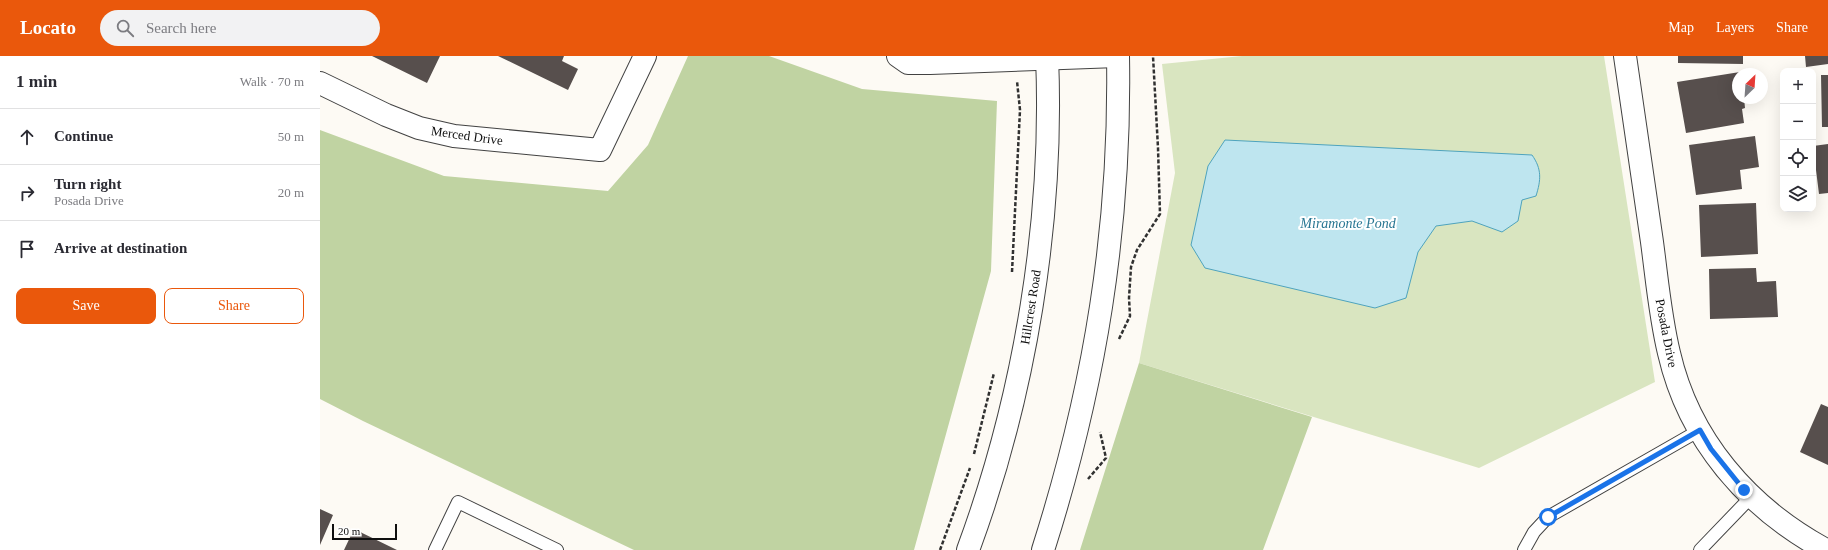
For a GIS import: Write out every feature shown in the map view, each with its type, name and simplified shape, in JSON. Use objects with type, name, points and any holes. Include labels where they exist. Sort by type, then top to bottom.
[{"type":"street","name":"Merced Drive","points":[[320,83],[397,120],[426,130],[454,136],[600,150],[645,56]]},
{"type":"street","points":[[898,56],[908,63],[1118,56],[1119,121],[1116,188],[1107,271],[1088,386],[1059,499],[1043,550]]},
{"type":"street","name":"Posada Drive","points":[[1625,56],[1668,346],[1676,378],[1686,403],[1700,430],[1726,470],[1751,497],[1783,524],[1826,550]]},
{"type":"street","name":"Hillcrest Road","points":[[968,550],[989,488],[1005,433],[1029,322],[1043,208],[1047,151],[1047,58]]},
{"type":"lane","points":[[1524,550],[1534,532],[1548,517],[1700,430]]},
{"type":"lane","points":[[1703,549],[1751,497]]},
{"type":"lane","points":[[435,550],[458,502],[557,550]]},
{"type":"path","points":[[1012,279],[1020,110],[1015,60]]},
{"type":"path","points":[[973,457],[995,372]]},
{"type":"path","points":[[940,550],[971,464]]},
{"type":"green space","points":[[688,56],[769,56],[862,89],[997,101],[991,271],[914,550],[634,550],[320,399],[320,130],[444,176],[608,191],[648,145]]},
{"type":"green space","points":[[1242,56],[1604,56],[1655,382],[1479,468],[1139,363],[1175,173],[1162,64]]},
{"type":"green space","points":[[1139,363],[1312,417],[1263,550],[1080,550]]},
{"type":"water","name":"Miramonte Pond","points":[[1225,140],[1532,155],[1538,165],[1540,180],[1536,196],[1522,200],[1518,221],[1502,232],[1472,221],[1436,226],[1418,252],[1406,298],[1375,308],[1205,268],[1191,245],[1208,166]]},
{"type":"building","points":[[372,56],[440,56],[427,83]]},
{"type":"building","points":[[498,56],[564,56],[562,61],[578,69],[568,90]]},
{"type":"building","points":[[1678,56],[1743,56],[1743,64],[1678,63]]},
{"type":"building","points":[[1805,56],[1828,56],[1828,64],[1806,67]]},
{"type":"building","points":[[1732,73],[1732,104],[1745,104],[1745,108],[1742,109],[1744,123],[1686,133],[1677,82]]},
{"type":"building","points":[[1821,75],[1828,75],[1828,127],[1822,127]]},
{"type":"building","points":[[1755,136],[1759,167],[1740,170],[1742,189],[1696,195],[1689,145]]},
{"type":"building","points":[[1828,144],[1828,193],[1819,194],[1816,170],[1816,146]]},
{"type":"building","points":[[1756,203],[1758,254],[1701,257],[1699,205]]},
{"type":"building","points":[[1756,268],[1757,282],[1776,281],[1778,317],[1710,319],[1709,269]]},
{"type":"building","points":[[1821,404],[1828,407],[1828,465],[1800,452]]},
{"type":"building","points":[[320,509],[333,515],[320,545]]},
{"type":"building","points":[[354,529],[397,550],[344,550]]},
{"type":"route","points":[[1548,517],[1700,430],[1726,470],[1744,490]]}]
